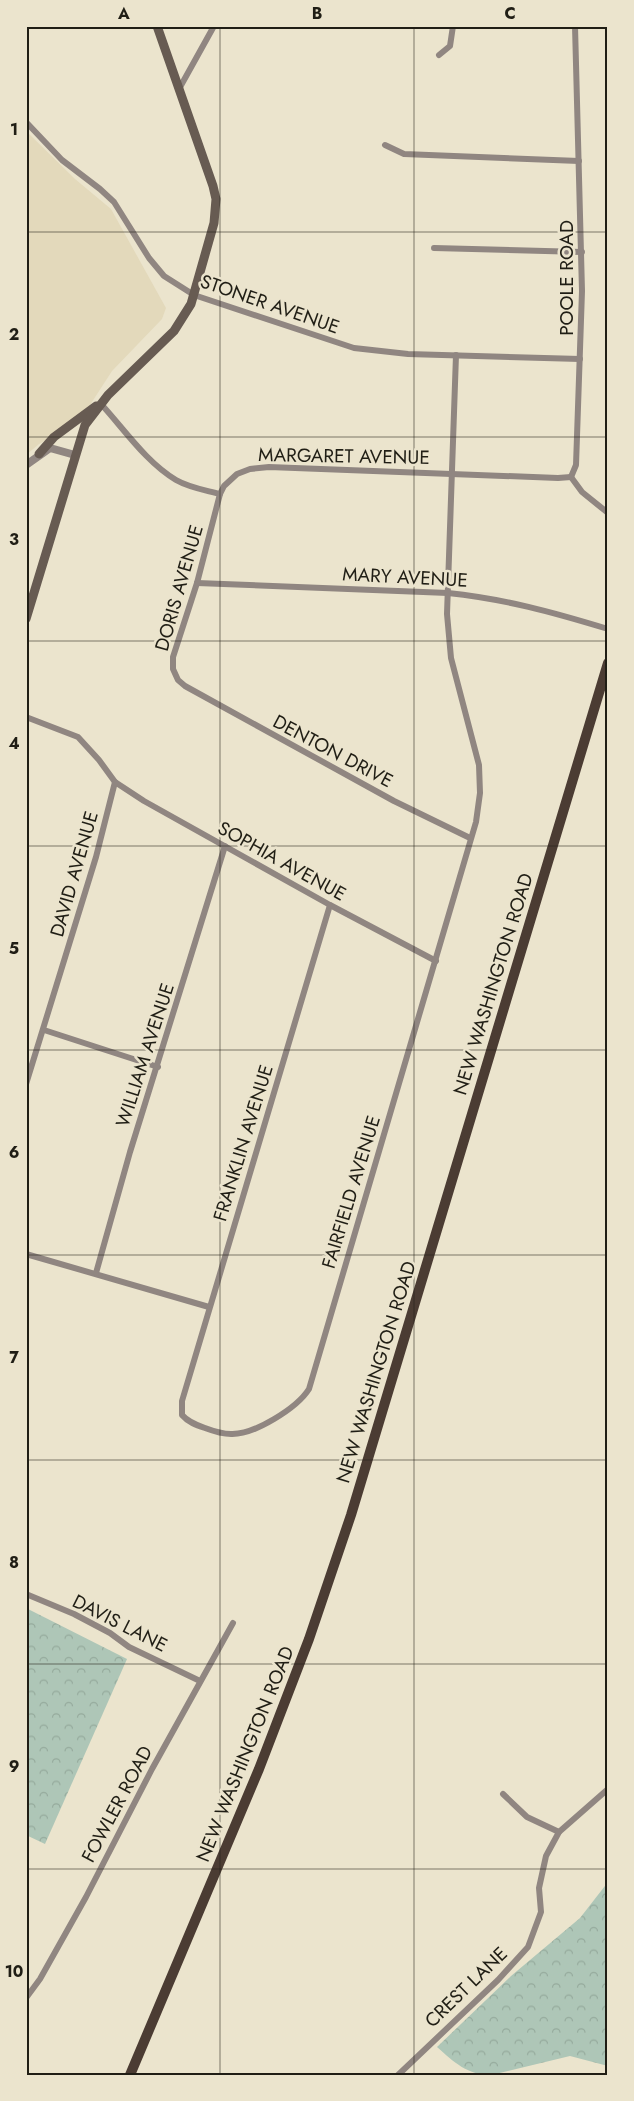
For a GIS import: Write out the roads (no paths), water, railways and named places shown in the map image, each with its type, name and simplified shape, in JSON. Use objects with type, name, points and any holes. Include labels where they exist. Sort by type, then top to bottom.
[{"type":"main road","points":[[26,619],[85,425],[101,404],[174,331],[186,314],[194,295],[211,239],[216,200],[207,167],[157,26]]},
{"type":"main road","points":[[39,454],[54,437],[86,412],[101,404]]},
{"type":"main road","name":"NEW WASHINGTON ROAD","points":[[130,2075],[259,1769],[308,1639],[348,1524],[608,663]]},
{"type":"street","points":[[179,89],[214,26]]},
{"type":"street","points":[[439,55],[450,46],[453,26]]},
{"type":"street","name":"POOLE ROAD","points":[[571,477],[576,465],[582,252],[575,26]]},
{"type":"street","name":"STONER AVENUE","points":[[26,122],[62,160],[114,202],[149,258],[164,276],[194,295],[354,348],[408,354],[580,359]]},
{"type":"street","points":[[385,145],[404,154],[579,160]]},
{"type":"street","points":[[434,248],[582,252]]},
{"type":"street","name":"FAIRFIELD AVENUE","points":[[185,1390],[181,1409],[186,1419],[196,1425],[232,1434],[249,1431],[267,1422],[298,1403],[309,1389],[436,961],[478,808],[480,777],[474,741],[451,658],[449,641],[448,593],[456,355]]},
{"type":"street","points":[[101,404],[144,453],[168,475],[190,486],[220,494]]},
{"type":"street","points":[[26,465],[50,448],[75,455]]},
{"type":"street","name":"MARGARET AVENUE","points":[[220,494],[224,486],[237,474],[258,468],[571,477]]},
{"type":"street","points":[[571,477],[582,492],[608,513]]},
{"type":"street","name":"DORIS AVENUE","points":[[185,686],[178,680],[173,669],[174,657],[220,494]]},
{"type":"street","name":"MARY AVENUE","points":[[196,583],[448,593],[506,600],[608,629]]},
{"type":"street","name":"DENTON DRIVE","points":[[185,686],[394,801],[470,838]]},
{"type":"street","points":[[26,718],[78,737],[87,745],[115,782]]},
{"type":"street","name":"SOPHIA AVENUE","points":[[115,782],[144,801],[330,905],[436,961]]},
{"type":"street","name":"DAVID AVENUE","points":[[26,1084],[96,857],[115,782]]},
{"type":"street","name":"WILLIAM AVENUE","points":[[96,1273],[130,1152],[158,1067],[225,846]]},
{"type":"street","name":"FRANKLIN AVENUE","points":[[185,1390],[330,905]]},
{"type":"street","points":[[44,1030],[158,1067]]},
{"type":"street","points":[[26,1254],[209,1307]]},
{"type":"street","name":"DAVIS LANE","points":[[26,1594],[74,1614],[110,1633],[129,1647],[200,1681]]},
{"type":"street","name":"FOWLER ROAD","points":[[26,1998],[40,1979],[86,1897],[112,1844],[233,1623]]},
{"type":"street","name":"CREST LANE","points":[[398,2075],[498,1980],[528,1947],[541,1912],[539,1888],[546,1856],[559,1832],[608,1789]]},
{"type":"street","points":[[503,1794],[526,1817],[559,1832]]}]
